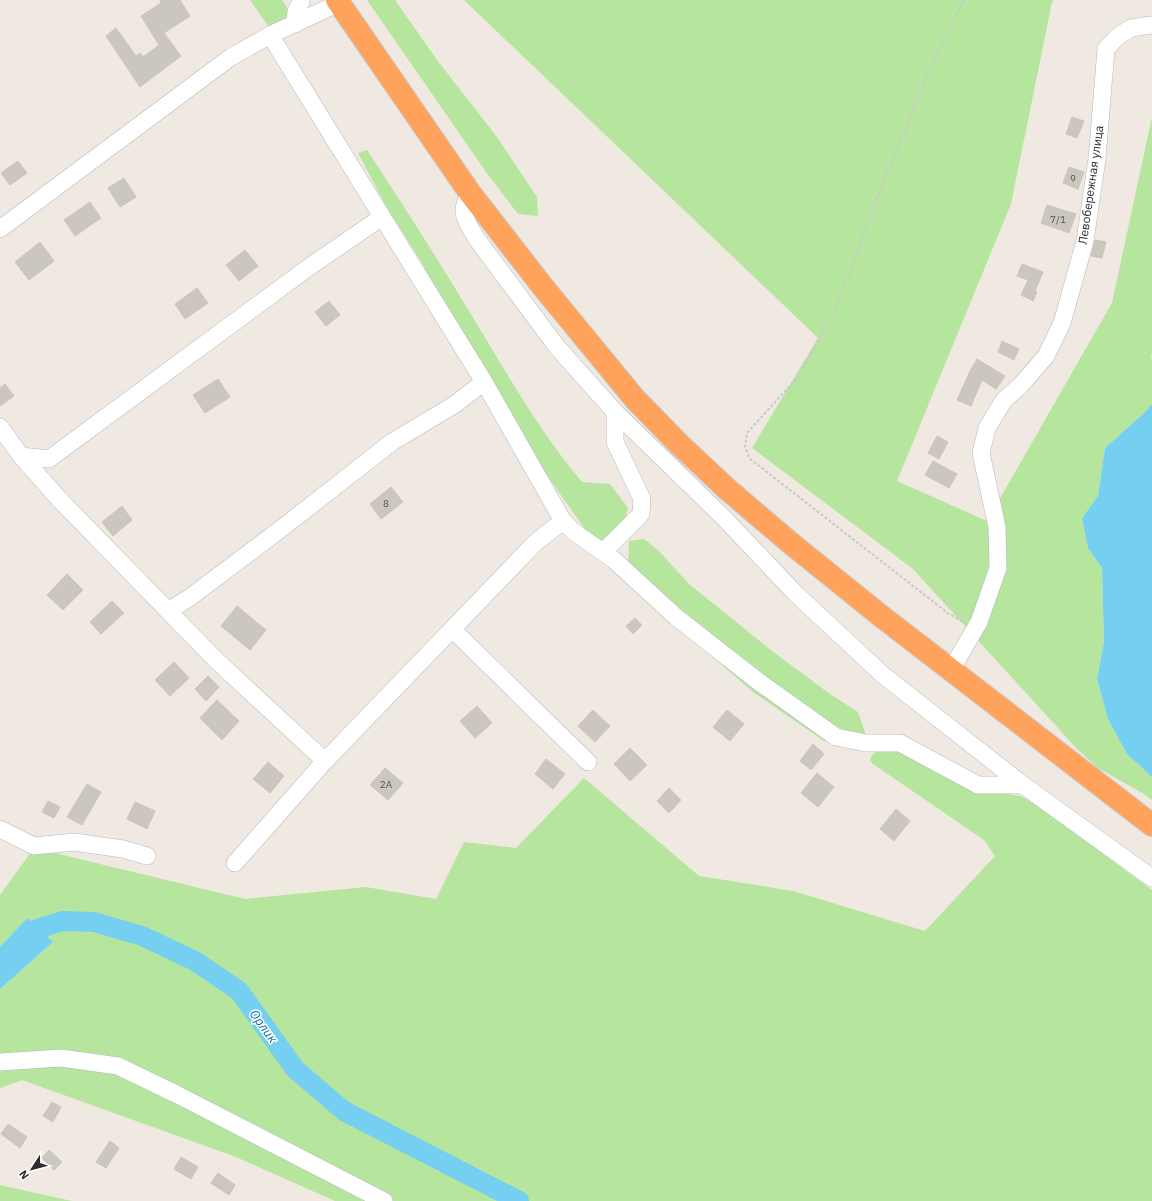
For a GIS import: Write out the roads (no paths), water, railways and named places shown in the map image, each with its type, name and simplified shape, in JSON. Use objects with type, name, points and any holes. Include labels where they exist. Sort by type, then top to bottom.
[{"type":"highway","points":[[338,2],[470,192],[590,346],[634,399],[727,489],[788,541],[881,616],[1152,825]]},
{"type":"street","points":[[295,24],[296,11],[301,0]]},
{"type":"street","points":[[0,229],[231,57],[270,35],[338,2]]},
{"type":"street","name":"Левобережная улица","points":[[951,670],[980,622],[998,568],[997,527],[981,453],[987,428],[1004,400],[1020,386],[1046,356],[1062,324],[1085,241],[1097,159],[1106,49],[1117,37],[1131,28],[1152,25]]},
{"type":"street","points":[[270,35],[484,382],[563,521],[574,532],[614,560],[676,617],[759,682],[836,737],[866,743],[900,743],[978,785],[1023,785]]},
{"type":"street","points":[[470,192],[464,202],[464,213],[476,238],[557,347],[614,412],[722,516],[796,594],[883,675],[1023,785],[1152,878]]},
{"type":"street","points":[[21,456],[49,458],[309,267],[382,217]]},
{"type":"street","points":[[168,611],[189,598],[392,442],[454,404],[484,382]]},
{"type":"street","points":[[603,552],[641,514],[642,499],[615,442],[614,412]]},
{"type":"street","points":[[0,426],[21,456],[59,499],[217,661],[325,761]]},
{"type":"street","points":[[235,863],[325,761],[536,542],[563,521]]},
{"type":"street","points":[[452,629],[588,762]]},
{"type":"street","points":[[0,829],[34,846],[74,842],[123,849],[147,856]]},
{"type":"street","points":[[0,1062],[61,1058],[118,1066],[178,1095],[384,1201]]},
{"type":"water","points":[[1152,404],[1152,777],[1127,754],[1108,719],[1097,679],[1104,642],[1102,568],[1088,548],[1082,518],[1098,496],[1105,448]]},
{"type":"water","points":[[27,918],[53,942],[0,989],[0,947]]},
{"type":"waterway","name":"Орлик","points":[[0,964],[32,931],[62,921],[94,922],[142,936],[195,961],[239,991],[295,1069],[344,1111],[519,1201]]}]
